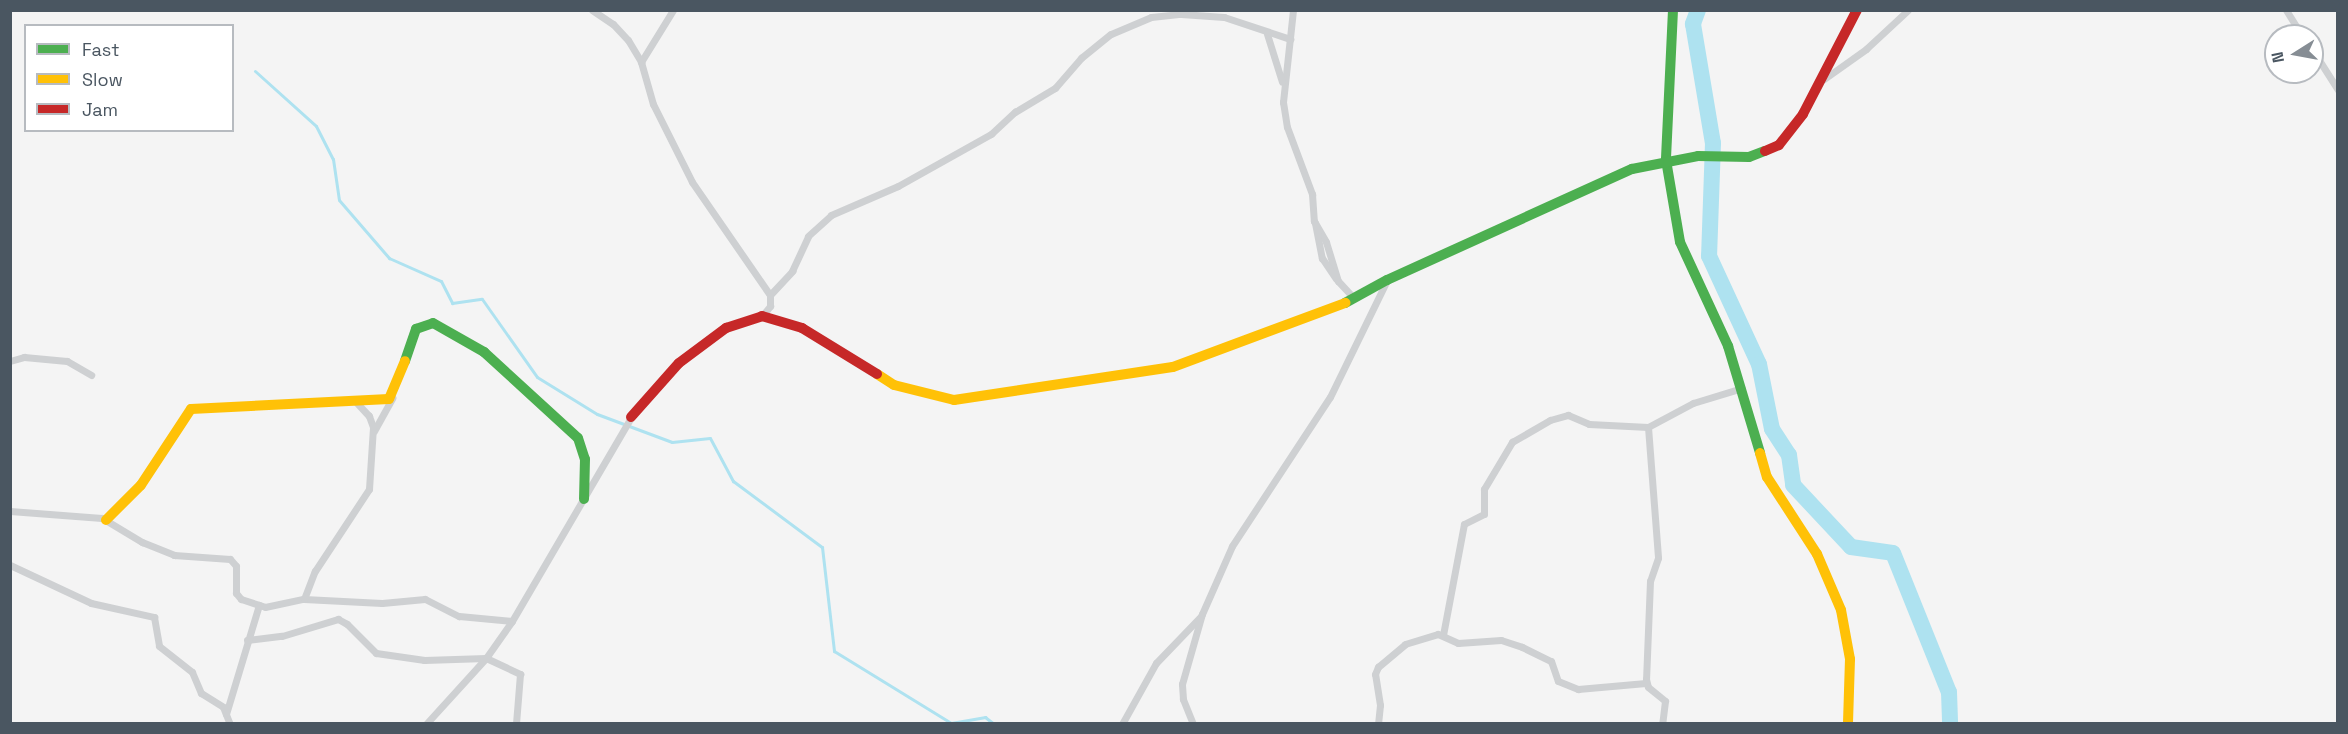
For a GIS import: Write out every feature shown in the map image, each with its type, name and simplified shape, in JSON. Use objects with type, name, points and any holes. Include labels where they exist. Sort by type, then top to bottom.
[{"type":"street","points":[[426,723],[486,658],[512,621],[631,417],[678,363],[726,328],[762,316],[770,306],[770,295],[692,182],[653,104],[641,62],[613,24],[592,10]]},
{"type":"street","points":[[641,62],[673,10]]},
{"type":"street","points":[[1283,102],[1293,10]]},
{"type":"street","points":[[1673,10],[1666,160],[1674,218],[1684,258],[1723,334],[1742,388],[1767,477],[1817,554],[1841,610],[1850,658],[1848,723]]},
{"type":"street","points":[[762,316],[802,328],[894,385],[923,395],[954,400],[1173,367],[1354,298],[1387,280],[1602,182],[1666,160],[1698,156],[1749,157],[1779,145],[1797,125],[1857,10]]},
{"type":"street","points":[[1819,82],[1866,49],[1908,10]]},
{"type":"street","points":[[2286,10],[2295,24]]},
{"type":"street","points":[[770,295],[792,271],[808,236],[831,215],[898,186],[991,134],[1015,112],[1055,88],[1081,58],[1111,34],[1151,17],[1181,14],[1224,17],[1267,34],[1290,39]]},
{"type":"street","points":[[1267,34],[1278,59],[1287,127],[1312,194],[1314,221],[1322,258],[1338,281],[1354,298]]},
{"type":"street","points":[[2324,69],[2337,90]]},
{"type":"street","points":[[1193,723],[1183,699],[1182,684],[1202,614],[1232,546],[1330,397],[1387,280]]},
{"type":"street","points":[[374,431],[392,398],[416,329],[432,323],[449,330],[484,352],[578,438],[585,459],[584,499]]},
{"type":"street","points":[[10,361],[24,357],[68,362],[91,375]]},
{"type":"street","points":[[1443,635],[1464,524],[1484,514],[1482,495],[1508,446],[1543,423],[1568,415],[1589,424],[1648,427],[1693,403],[1742,388]]},
{"type":"street","points":[[106,520],[141,485],[188,412],[196,406],[392,398]]},
{"type":"street","points":[[304,599],[316,570],[369,489],[374,431],[369,416],[354,400]]},
{"type":"street","points":[[1646,684],[1650,581],[1658,558],[1648,427]]},
{"type":"street","points":[[10,511],[106,520],[142,542],[174,555],[230,559],[236,566],[236,593],[259,605],[271,607],[304,599],[382,603],[425,599],[459,616],[512,621]]},
{"type":"street","points":[[10,566],[91,603],[154,617],[162,651],[192,672],[201,693],[219,703],[230,723]]},
{"type":"street","points":[[226,715],[259,605]]},
{"type":"street","points":[[1122,723],[1156,663],[1202,614]]},
{"type":"street","points":[[247,640],[282,636],[338,620],[347,624],[375,653],[424,660],[486,658],[520,674],[516,723]]},
{"type":"street","points":[[1378,723],[1380,700],[1375,674],[1378,667],[1405,644],[1443,635],[1462,644],[1501,640],[1522,647],[1551,661],[1558,681],[1578,689],[1646,684],[1665,701],[1662,723]]},
{"type":"waterway","points":[[1698,10],[1693,24],[1713,143],[1709,256],[1759,364],[1772,429],[1789,455],[1793,485],[1851,547],[1893,553],[1949,692],[1950,724]]},
{"type":"waterway","points":[[255,71],[316,126],[333,159],[339,200],[389,258],[441,281],[452,303],[482,299],[537,377],[597,414],[672,442],[710,438],[733,481],[822,547],[834,651],[951,723],[985,717],[994,724]]},
{"type":"traffic: fast","points":[[1673,10],[1666,160],[1680,242],[1728,346],[1760,453]]},
{"type":"traffic: fast","points":[[1345,303],[1387,280],[1632,169],[1698,156],[1749,157],[1765,151]]},
{"type":"traffic: fast","points":[[405,361],[416,329],[433,323],[484,352],[578,438],[585,459],[584,499]]},
{"type":"traffic: slow","points":[[877,374],[894,385],[954,400],[1173,367],[1345,303]]},
{"type":"traffic: slow","points":[[106,520],[141,485],[191,409],[389,399],[405,361]]},
{"type":"traffic: slow","points":[[1760,453],[1767,477],[1817,554],[1841,610],[1850,659],[1848,724]]},
{"type":"traffic: jam","points":[[1765,151],[1779,145],[1803,114],[1857,10]]},
{"type":"traffic: jam","points":[[631,417],[679,363],[726,328],[762,316],[802,328],[877,374]]}]
